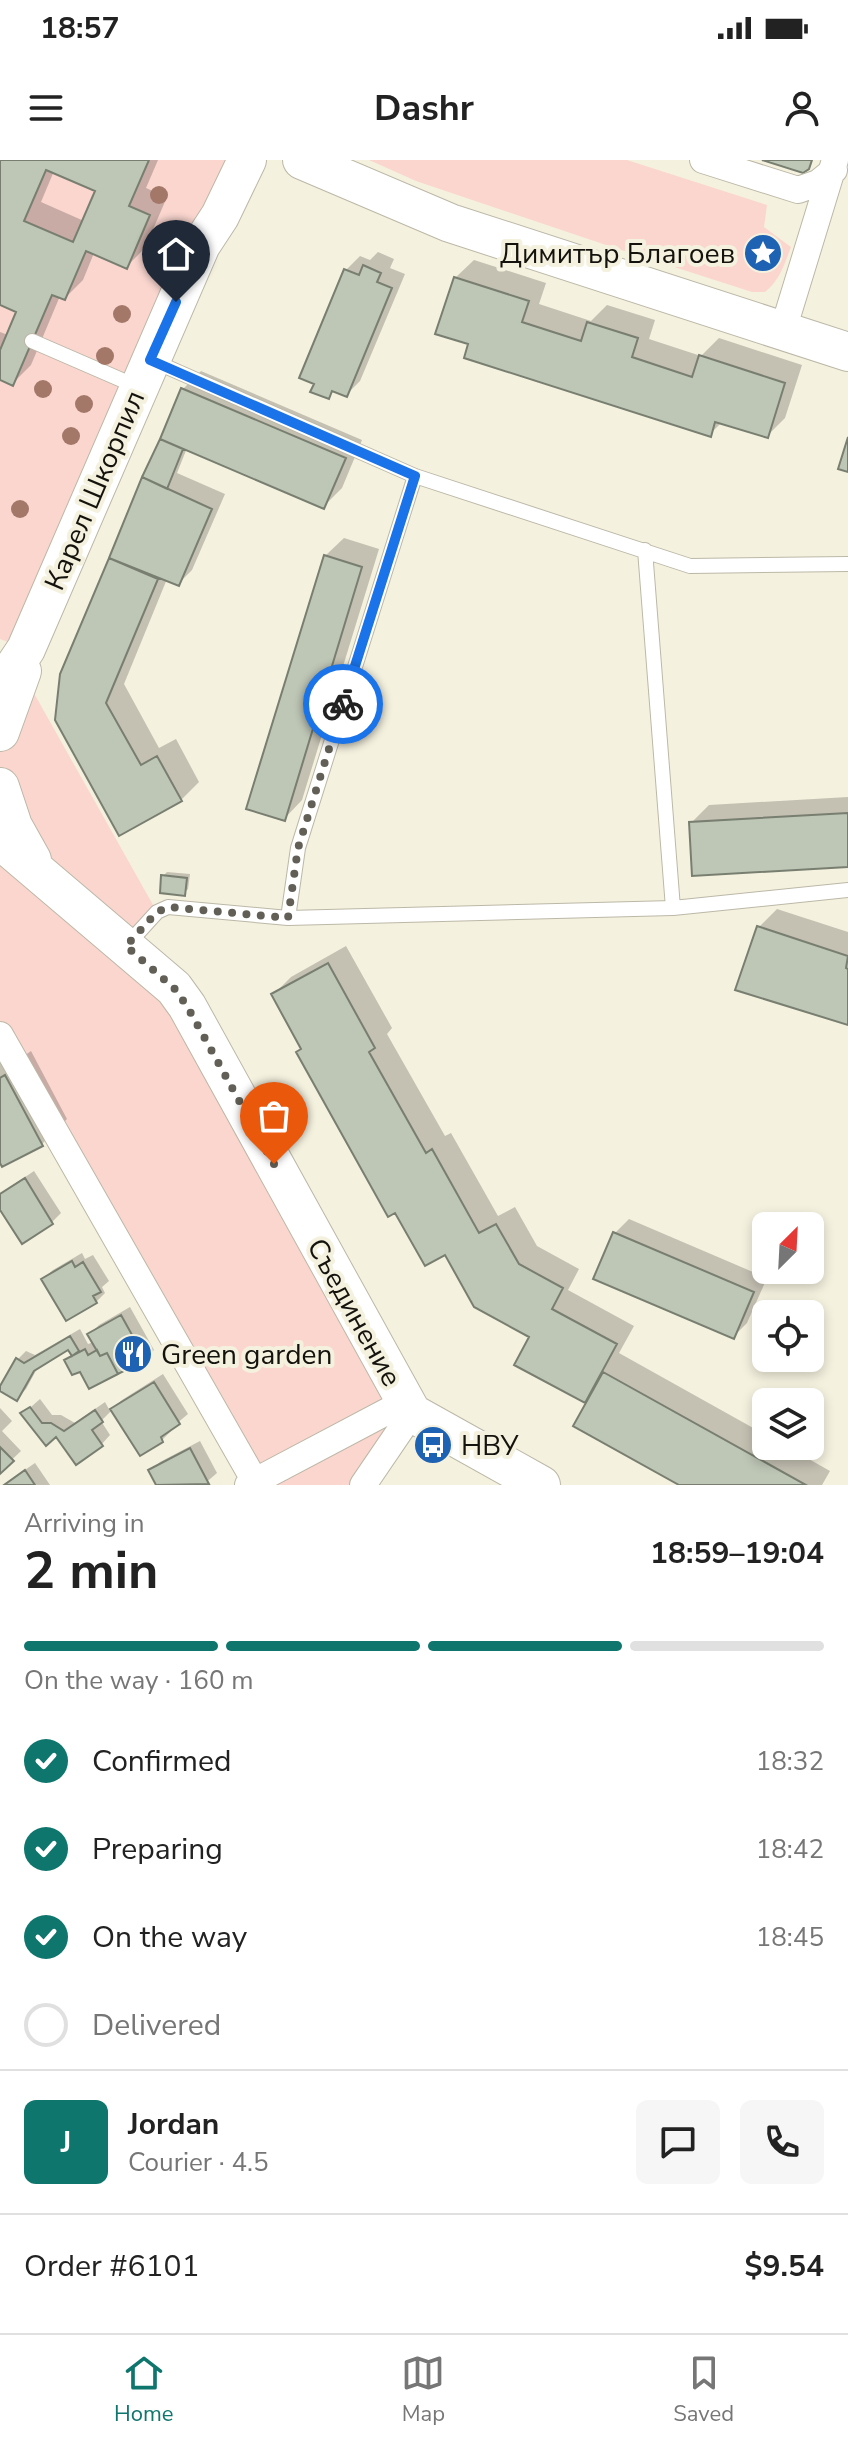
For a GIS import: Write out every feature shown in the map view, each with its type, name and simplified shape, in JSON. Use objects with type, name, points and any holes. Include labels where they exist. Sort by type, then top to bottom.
[{"type":"street","name":"Карел Шкорпил","points":[[201,245],[209,211],[231,160]]},
{"type":"street","name":"Карел Шкорпил","points":[[5,703],[201,245],[220,216],[247,160]]},
{"type":"street","points":[[302,160],[450,223],[848,352]]},
{"type":"street","points":[[703,160],[798,190],[818,183],[839,168]]},
{"type":"street","points":[[783,330],[839,168]]},
{"type":"street","points":[[0,787],[13,826],[40,873]]},
{"type":"street","name":"Съединение","points":[[0,840],[174,988],[187,1006],[408,1408],[541,1485]]},
{"type":"street","points":[[0,1036],[253,1484],[408,1408]]},
{"type":"street","points":[[363,1485],[408,1408]]},
{"type":"lane","points":[[32,341],[144,373],[415,476],[690,566],[848,564]]},
{"type":"lane","points":[[288,918],[298,848],[415,476]]},
{"type":"lane","points":[[645,550],[673,908]]},
{"type":"lane","points":[[126,946],[157,912],[168,907],[288,918],[673,908],[848,890]]},
{"type":"shaded area","points":[[0,160],[231,160],[26,649],[0,639]]},
{"type":"shaded area","points":[[369,160],[627,160],[767,205],[764,227],[791,247],[774,282],[765,292],[752,292],[416,181]]},
{"type":"shaded area","points":[[31,688],[157,912],[126,946],[174,988],[405,1402],[375,1419],[395,1438],[363,1485],[259,1485],[255,1482],[0,1035],[0,750]]},
{"type":"building","points":[[0,160],[149,160],[129,206],[150,215],[127,269],[86,251],[65,300],[52,295],[13,386],[0,380],[0,350],[16,312],[0,305]],"holes":[[[46,170],[95,191],[73,242],[24,221]]]},
{"type":"building","points":[[762,160],[812,160],[809,169],[803,173]]},
{"type":"building","points":[[363,265],[381,273],[377,282],[392,288],[347,397],[332,391],[329,399],[310,392],[314,384],[299,378],[344,269],[359,275]]},
{"type":"building","points":[[454,277],[529,301],[522,322],[581,341],[587,322],[638,338],[632,357],[692,377],[699,355],[785,383],[768,438],[715,422],[711,437],[464,358],[468,344],[435,334]]},
{"type":"building","points":[[181,388],[346,458],[324,509],[160,439]]},
{"type":"building","points":[[848,437],[848,472],[838,469]]},
{"type":"building","points":[[160,439],[183,449],[167,489],[142,477]]},
{"type":"building","points":[[142,477],[212,509],[179,586],[109,558]]},
{"type":"building","points":[[324,555],[362,567],[285,821],[246,809]]},
{"type":"building","points":[[109,558],[158,579],[106,703],[141,765],[157,756],[182,801],[119,836],[55,720],[60,674]]},
{"type":"building","points":[[848,813],[848,867],[692,876],[689,822]]},
{"type":"building","points":[[161,875],[187,878],[185,896],[160,893]]},
{"type":"building","points":[[757,926],[848,956],[848,1025],[735,990]]},
{"type":"building","points":[[328,963],[375,1048],[369,1052],[426,1153],[432,1149],[479,1233],[496,1224],[519,1264],[563,1288],[552,1309],[617,1344],[585,1403],[514,1365],[529,1337],[474,1307],[445,1255],[425,1266],[395,1213],[388,1217],[296,1052],[301,1049],[271,994]]},
{"type":"building","points":[[5,1075],[43,1146],[2,1167],[0,1078]]},
{"type":"building","points":[[25,1178],[53,1224],[22,1244],[0,1210],[0,1194]]},
{"type":"building","points":[[613,1232],[754,1292],[734,1339],[593,1279]]},
{"type":"building","points":[[72,1261],[75,1267],[83,1262],[101,1292],[93,1296],[97,1303],[66,1321],[41,1279]]},
{"type":"building","points":[[121,1315],[146,1360],[118,1374],[107,1353],[100,1356],[87,1334]]},
{"type":"building","points":[[70,1336],[79,1351],[72,1356],[68,1350],[34,1371],[17,1401],[0,1391],[16,1358],[24,1363]]},
{"type":"building","points":[[85,1349],[88,1355],[97,1350],[100,1356],[107,1353],[118,1374],[89,1389],[80,1372],[72,1375],[64,1360]]},
{"type":"building","points":[[603,1372],[752,1455],[752,1460],[761,1460],[806,1485],[679,1485],[573,1426]]},
{"type":"building","points":[[154,1382],[180,1424],[161,1437],[163,1442],[140,1456],[110,1409]]},
{"type":"building","points":[[30,1407],[42,1423],[51,1423],[64,1431],[95,1410],[103,1422],[92,1430],[103,1446],[76,1465],[56,1437],[46,1446],[20,1413]]},
{"type":"building","points":[[0,1447],[14,1461],[0,1474]]},
{"type":"building","points":[[190,1448],[209,1484],[156,1485],[148,1470]]},
{"type":"building","points":[[25,1470],[35,1485],[4,1485]]},
{"type":"way so far","points":[[274,1164],[187,1006],[174,988],[126,946],[157,912],[168,907],[288,918],[298,848],[343,704]]},
{"type":"place","name":"Димитър Благоев","points":[[763,253]]},
{"type":"place","name":"Green garden","points":[[133,1354]]},
{"type":"place","name":"НВУ","points":[[433,1445]]},
{"type":"route","points":[[176,302],[150,360],[415,476],[343,704]]}]
